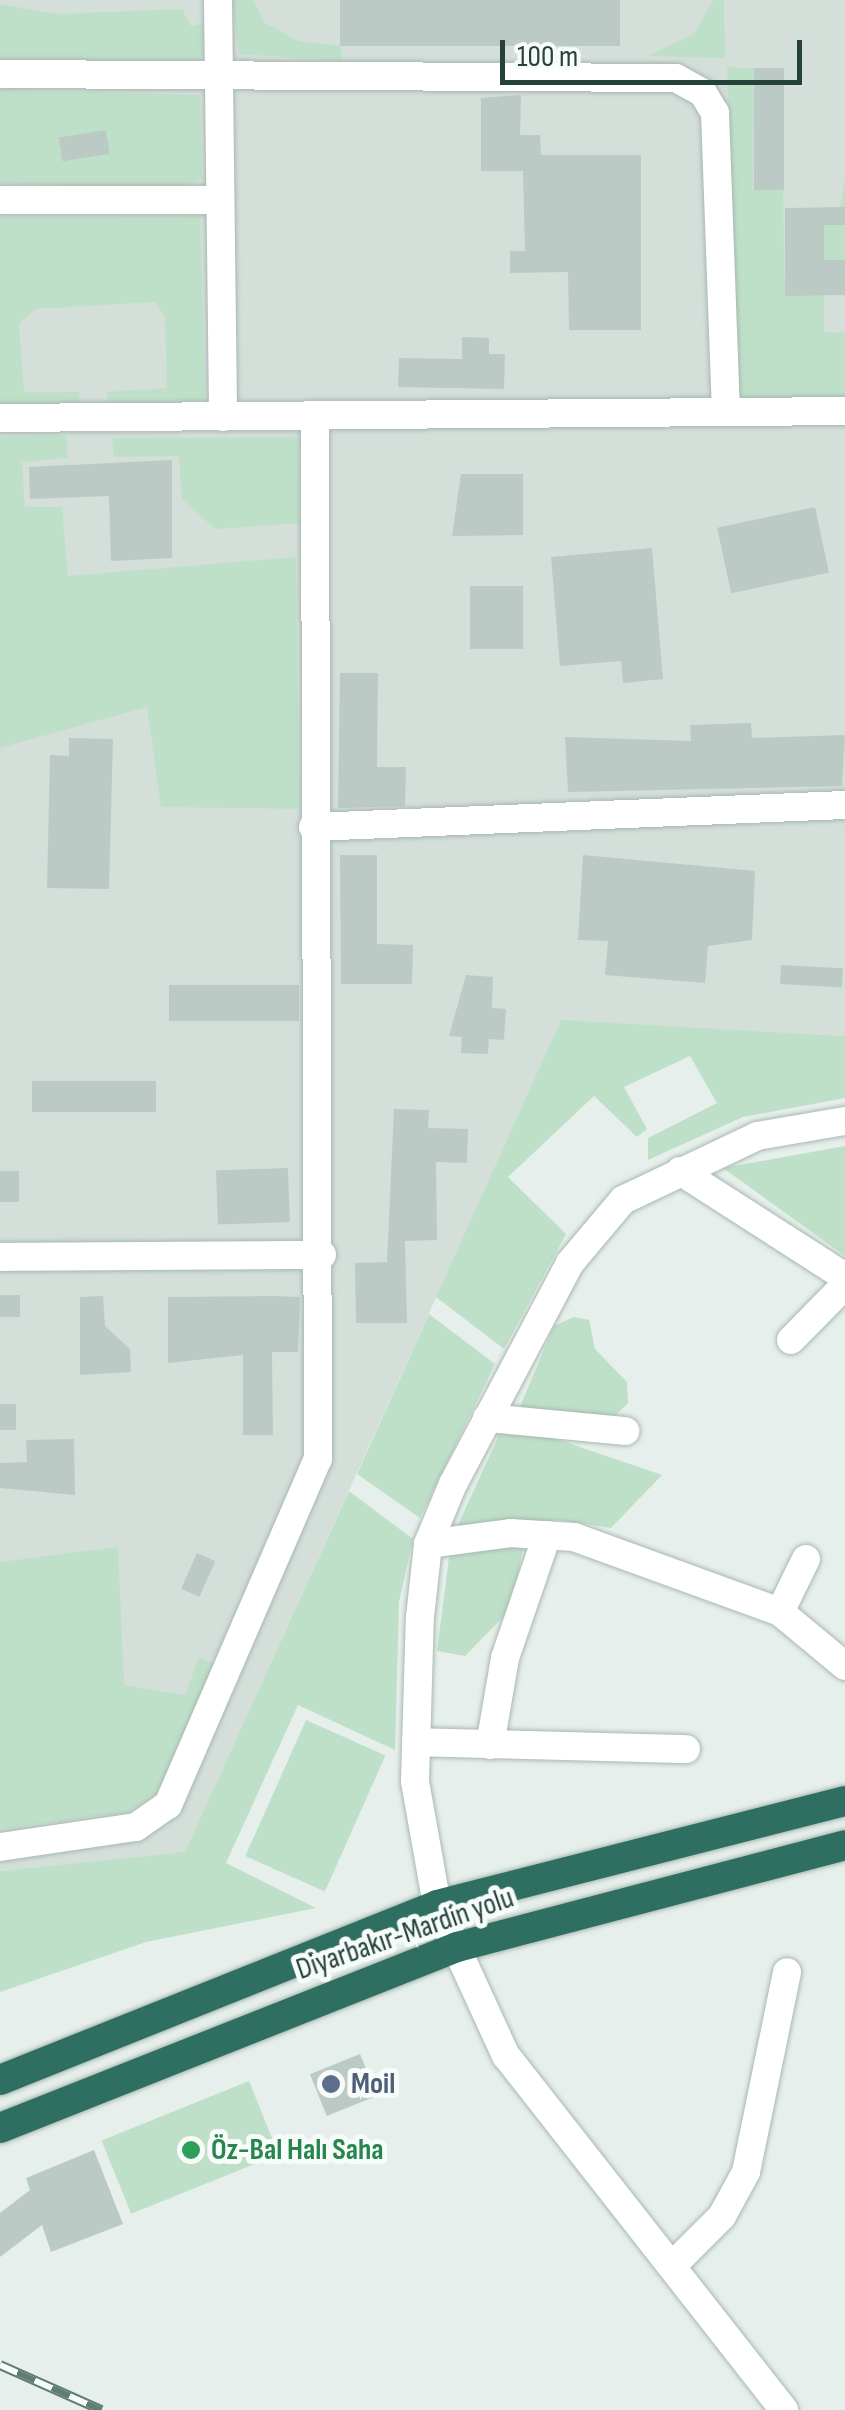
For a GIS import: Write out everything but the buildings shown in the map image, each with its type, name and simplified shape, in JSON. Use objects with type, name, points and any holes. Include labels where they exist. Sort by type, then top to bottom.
[{"type":"highway","name":"Diyarbakır-Mardin yolu","points":[[0,2080],[437,1906],[845,1801]]},
{"type":"highway","name":"Diyarbakır-Mardin yolu","points":[[0,2128],[457,1947],[845,1845]]},
{"type":"street","points":[[218,0],[223,417]]},
{"type":"street","points":[[0,74],[632,73],[703,92],[715,113],[726,412]]},
{"type":"street","points":[[0,200],[220,200]]},
{"type":"street","points":[[0,418],[315,419],[845,411]]},
{"type":"street","points":[[0,1847],[136,1828],[168,1805],[318,1459],[322,1255],[313,827],[315,419]]},
{"type":"street","points":[[313,827],[845,806]]},
{"type":"street","points":[[784,2410],[674,2263],[506,2056],[437,1906],[416,1742],[428,1544],[487,1418],[570,1263],[623,1200],[757,1136],[845,1121]]},
{"type":"street","points":[[680,1171],[845,1277]]},
{"type":"street","points":[[0,1257],[322,1255]]},
{"type":"street","points":[[791,1340],[845,1285]]},
{"type":"street","points":[[487,1418],[624,1432]]},
{"type":"street","points":[[428,1544],[546,1536],[780,1612],[845,1666]]},
{"type":"street","points":[[490,1745],[505,1658],[546,1536]]},
{"type":"street","points":[[780,1612],[806,1559]]},
{"type":"street","points":[[416,1742],[686,1750]]},
{"type":"street","points":[[674,2263],[722,2216],[746,2172],[787,1972]]},
{"type":"shaded area","points":[[0,0],[845,0],[845,1036],[561,1021],[185,1853],[0,1871]]},
{"type":"green space","points":[[232,0],[253,0],[265,23],[299,41],[341,46],[342,61],[239,54]]},
{"type":"green space","points":[[713,0],[724,0],[725,58],[647,56],[694,34]]},
{"type":"green space","points":[[0,4],[57,14],[182,9],[191,26],[204,23],[208,47],[198,60],[177,63],[0,60]]},
{"type":"green space","points":[[727,67],[754,68],[753,190],[783,190],[785,295],[824,295],[824,332],[845,333],[845,400],[737,398]]},
{"type":"green space","points":[[0,90],[200,95],[202,179],[175,189],[0,183]]},
{"type":"green space","points":[[845,179],[845,260],[824,260],[824,207],[840,207]]},
{"type":"green space","points":[[200,216],[205,400],[108,405],[107,392],[167,388],[165,317],[155,302],[35,309],[19,324],[24,392],[79,392],[80,404],[0,406],[0,217]]},
{"type":"green space","points":[[66,435],[68,458],[22,462],[25,507],[62,507],[68,576],[296,557],[299,809],[161,807],[147,707],[0,748],[0,437]]},
{"type":"green space","points":[[297,437],[302,523],[215,529],[182,499],[179,456],[114,457],[112,438]]},
{"type":"green space","points":[[561,1020],[845,1036],[845,1098],[743,1117],[648,1160],[648,1138],[717,1103],[690,1056],[624,1087],[647,1129],[637,1137],[594,1096],[508,1177],[566,1234],[504,1349],[436,1297]]},
{"type":"green space","points":[[845,1146],[845,1256],[723,1168]]},
{"type":"green space","points":[[429,1314],[495,1364],[420,1518],[357,1474]]},
{"type":"green space","points":[[574,1317],[589,1320],[595,1349],[627,1382],[628,1403],[613,1418],[519,1409],[554,1326]]},
{"type":"green space","points":[[500,1433],[542,1434],[662,1475],[611,1528],[559,1520],[456,1529]]},
{"type":"green space","points":[[349,1491],[413,1539],[399,1602],[395,1750],[298,1705],[226,1863],[316,1908],[146,1942],[0,1992],[0,1871],[185,1852]]},
{"type":"green space","points":[[523,1546],[512,1608],[465,1656],[437,1651],[450,1550]]},
{"type":"green space","points":[[118,1547],[124,1685],[185,1695],[199,1657],[224,1669],[164,1788],[128,1812],[0,1829],[0,1562]]},
{"type":"green space","points":[[306,1720],[385,1755],[325,1892],[245,1856]]},
{"type":"green space","name":"Öz-Bal Halı Saha","points":[[249,2081],[279,2154],[131,2214],[102,2141]]},
{"type":"railway","points":[[0,2365],[101,2410]]},
{"type":"place","name":"Moil","points":[[331,2084]]},
{"type":"place","name":"Öz-Bal Halı Saha","points":[[191,2150]]}]
